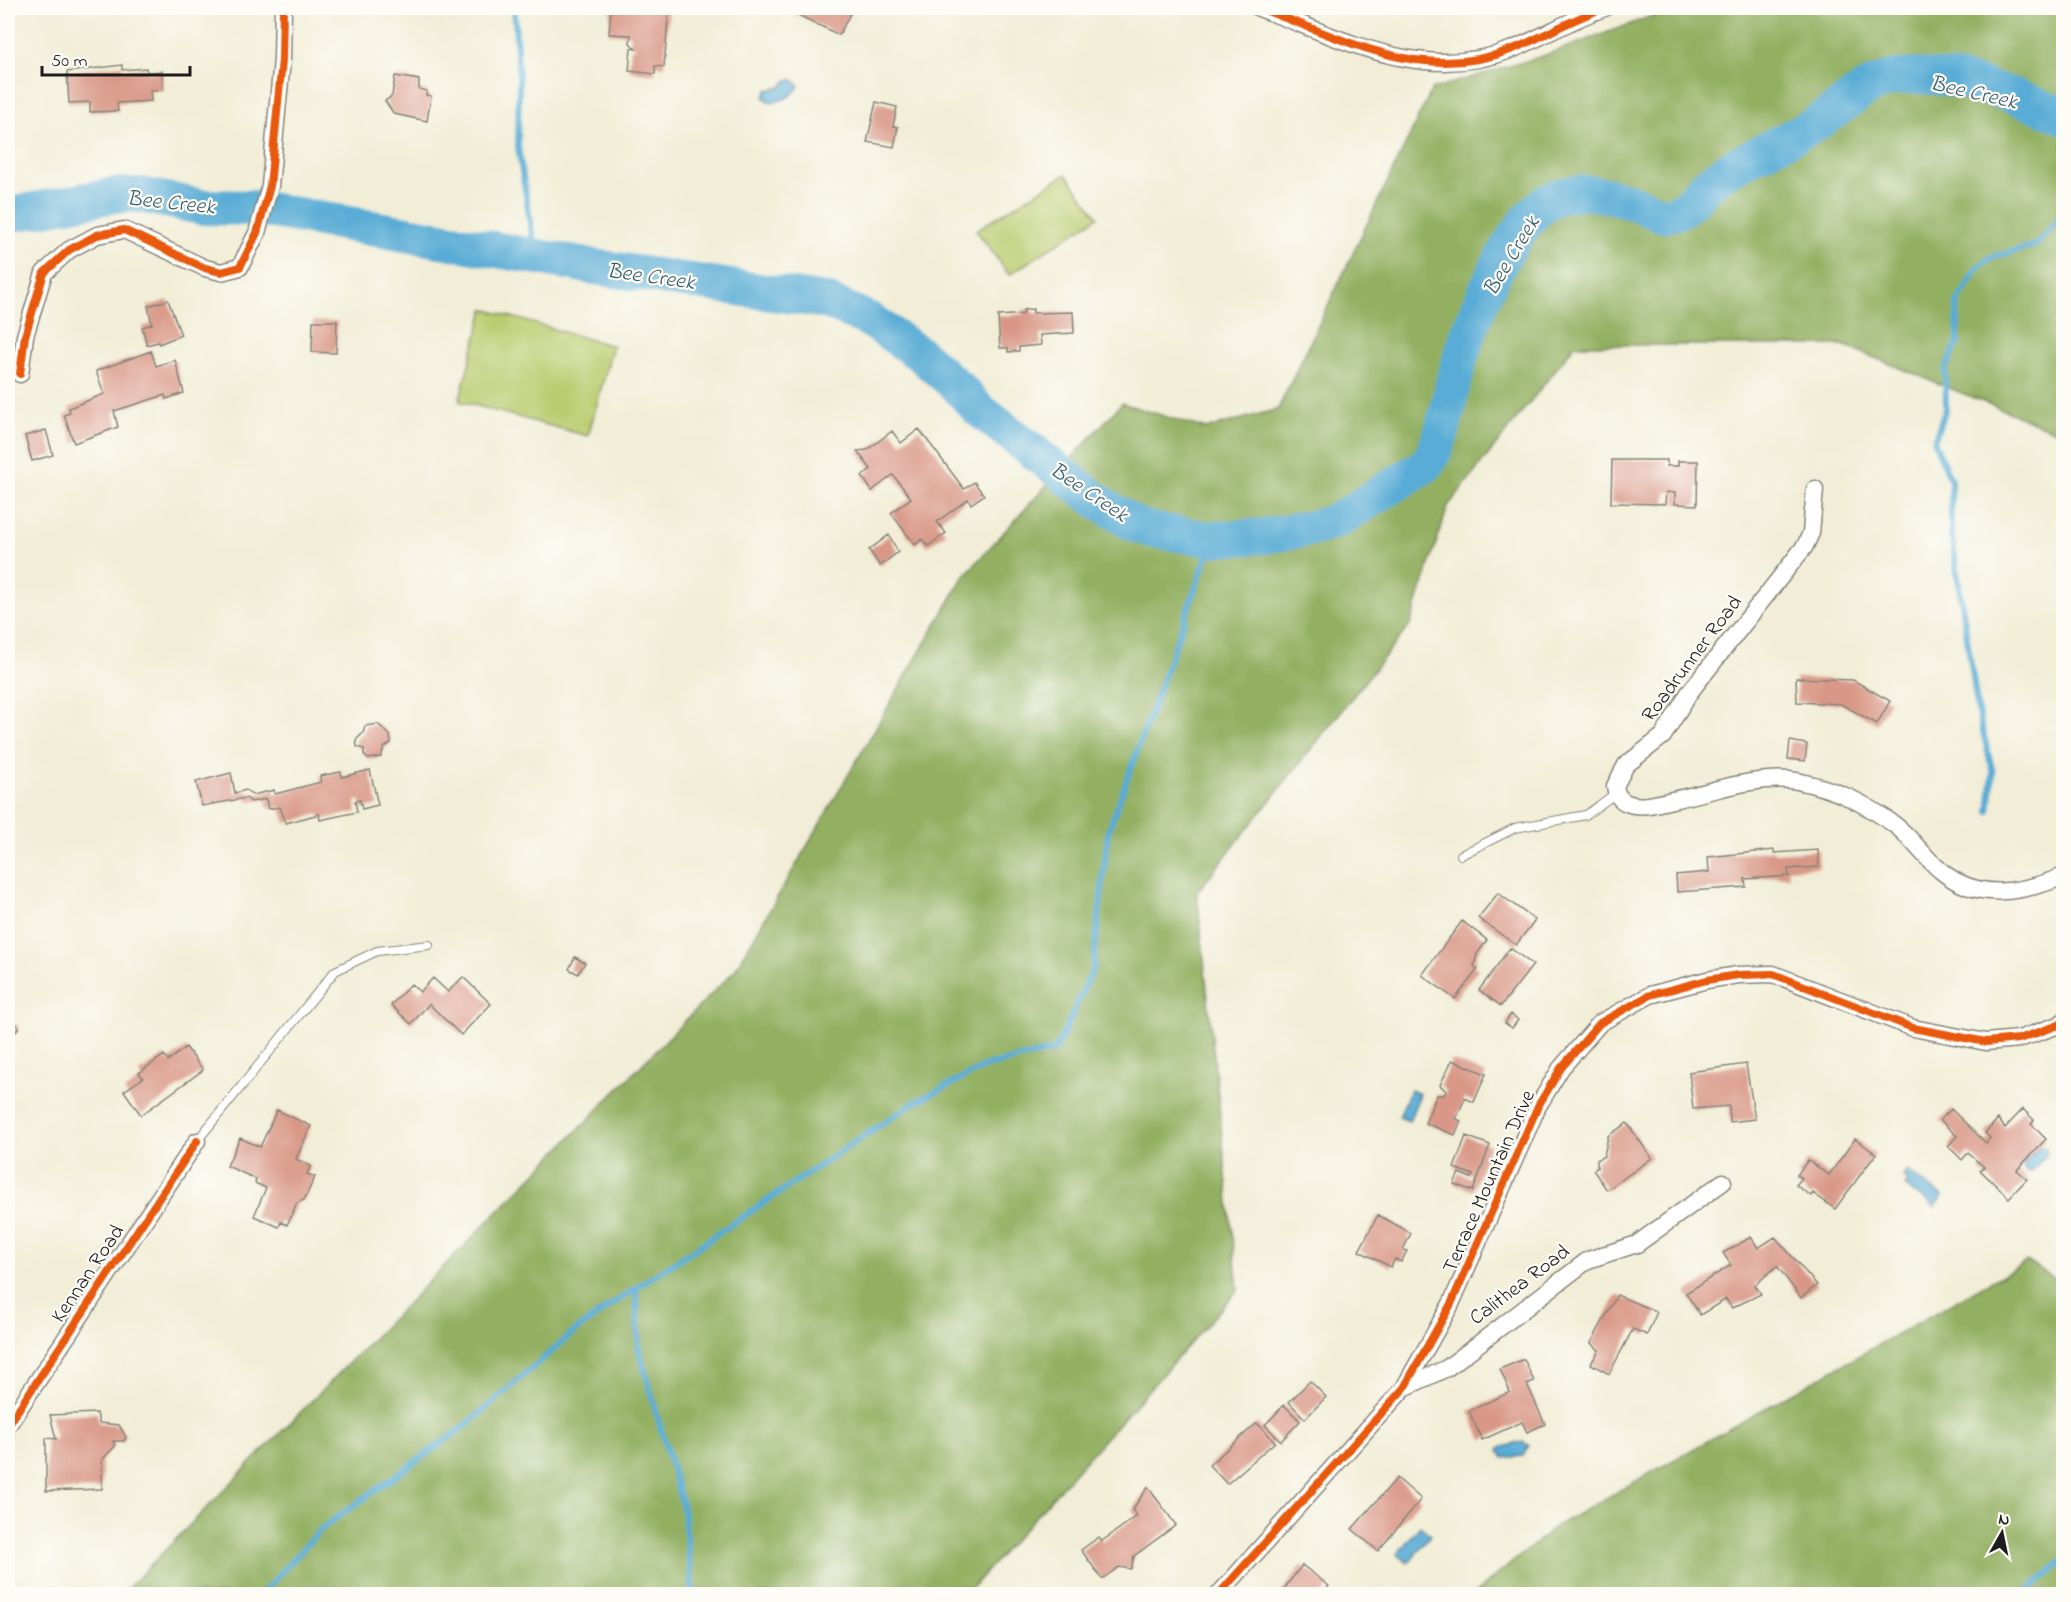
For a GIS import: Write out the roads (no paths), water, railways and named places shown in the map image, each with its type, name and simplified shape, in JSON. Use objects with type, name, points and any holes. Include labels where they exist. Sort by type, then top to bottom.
[{"type":"street","points":[[20,374],[26,336],[44,273],[69,250],[97,235],[124,230],[221,273],[240,267],[260,222],[267,197],[282,60],[283,8]]},
{"type":"street","points":[[1259,8],[1366,50],[1410,60],[1464,61],[1513,49],[1574,18],[1605,8]]},
{"type":"street","name":"Roadrunner Road","points":[[1616,793],[1615,786],[1626,765],[1663,736],[1689,693],[1805,546],[1811,533],[1815,489]]},
{"type":"street","points":[[1616,793],[1626,803],[1647,806],[1751,783],[1793,781],[1838,790],[1864,805],[1897,827],[1941,871],[1961,885],[1984,892],[2010,892],[2037,887],[2064,876]]},
{"type":"street","name":"Terrace Mountain Drive","points":[[1219,1594],[1404,1388],[1451,1304],[1538,1106],[1581,1044],[1600,1023],[1623,1008],[1650,995],[1707,980],[1738,975],[1773,974],[1913,1028],[1986,1042],[2019,1039],[2059,1025],[2064,1021]]},
{"type":"street","name":"Kennan Road","points":[[8,1425],[197,1141]]},
{"type":"street","name":"Calithea Road","points":[[1404,1388],[1447,1368],[1588,1260],[1637,1244],[1724,1182]]},
{"type":"lane","points":[[1461,855],[1515,828],[1586,815],[1616,793]]},
{"type":"lane","points":[[197,1141],[335,971],[377,951],[429,945]]},
{"type":"water","points":[[787,80],[794,80],[799,86],[790,96],[783,100],[769,102],[764,97],[767,90],[781,87]]},
{"type":"water","points":[[1410,1090],[1420,1094],[1409,1121],[1399,1117]]},
{"type":"water","points":[[2040,1146],[2046,1147],[2047,1154],[2032,1172],[2026,1172],[2022,1165]]},
{"type":"water","points":[[1907,1171],[1943,1196],[1935,1207],[1905,1186],[1908,1180],[1903,1177]]},
{"type":"water","points":[[1522,1442],[1529,1445],[1523,1456],[1504,1458],[1499,1452],[1499,1448]]},
{"type":"water","points":[[1420,1526],[1431,1535],[1408,1563],[1397,1554]]},
{"type":"waterway","points":[[514,8],[519,79],[518,147],[536,257]]},
{"type":"waterway","name":"Bee Creek","points":[[8,215],[114,195],[140,195],[202,207],[257,208],[595,267],[827,301],[870,320],[921,355],[959,388],[978,409],[1099,502],[1134,524],[1151,530],[1211,539],[1265,536],[1318,527],[1338,520],[1426,465],[1440,437],[1466,340],[1495,271],[1507,249],[1534,213],[1557,197],[1570,194],[1599,194],[1627,200],[1662,214],[1677,212],[1726,171],[1815,124],[1868,88],[1897,78],[1920,76],[1971,83],[2022,99],[2064,117]]},
{"type":"waterway","points":[[1989,811],[1993,773],[1978,711],[1951,532],[1951,481],[1934,441],[1946,408],[1945,370],[1958,342],[1957,303],[1978,267],[1990,258],[2036,245],[2064,214]]},
{"type":"waterway","points":[[693,1594],[683,1508],[639,1350],[636,1288],[912,1104],[986,1066],[1056,1050],[1093,969],[1108,832],[1207,556],[1211,539]]},
{"type":"waterway","points":[[262,1594],[321,1529],[464,1427],[575,1331],[636,1288]]},
{"type":"waterway","points":[[2025,1594],[2064,1559]]}]
